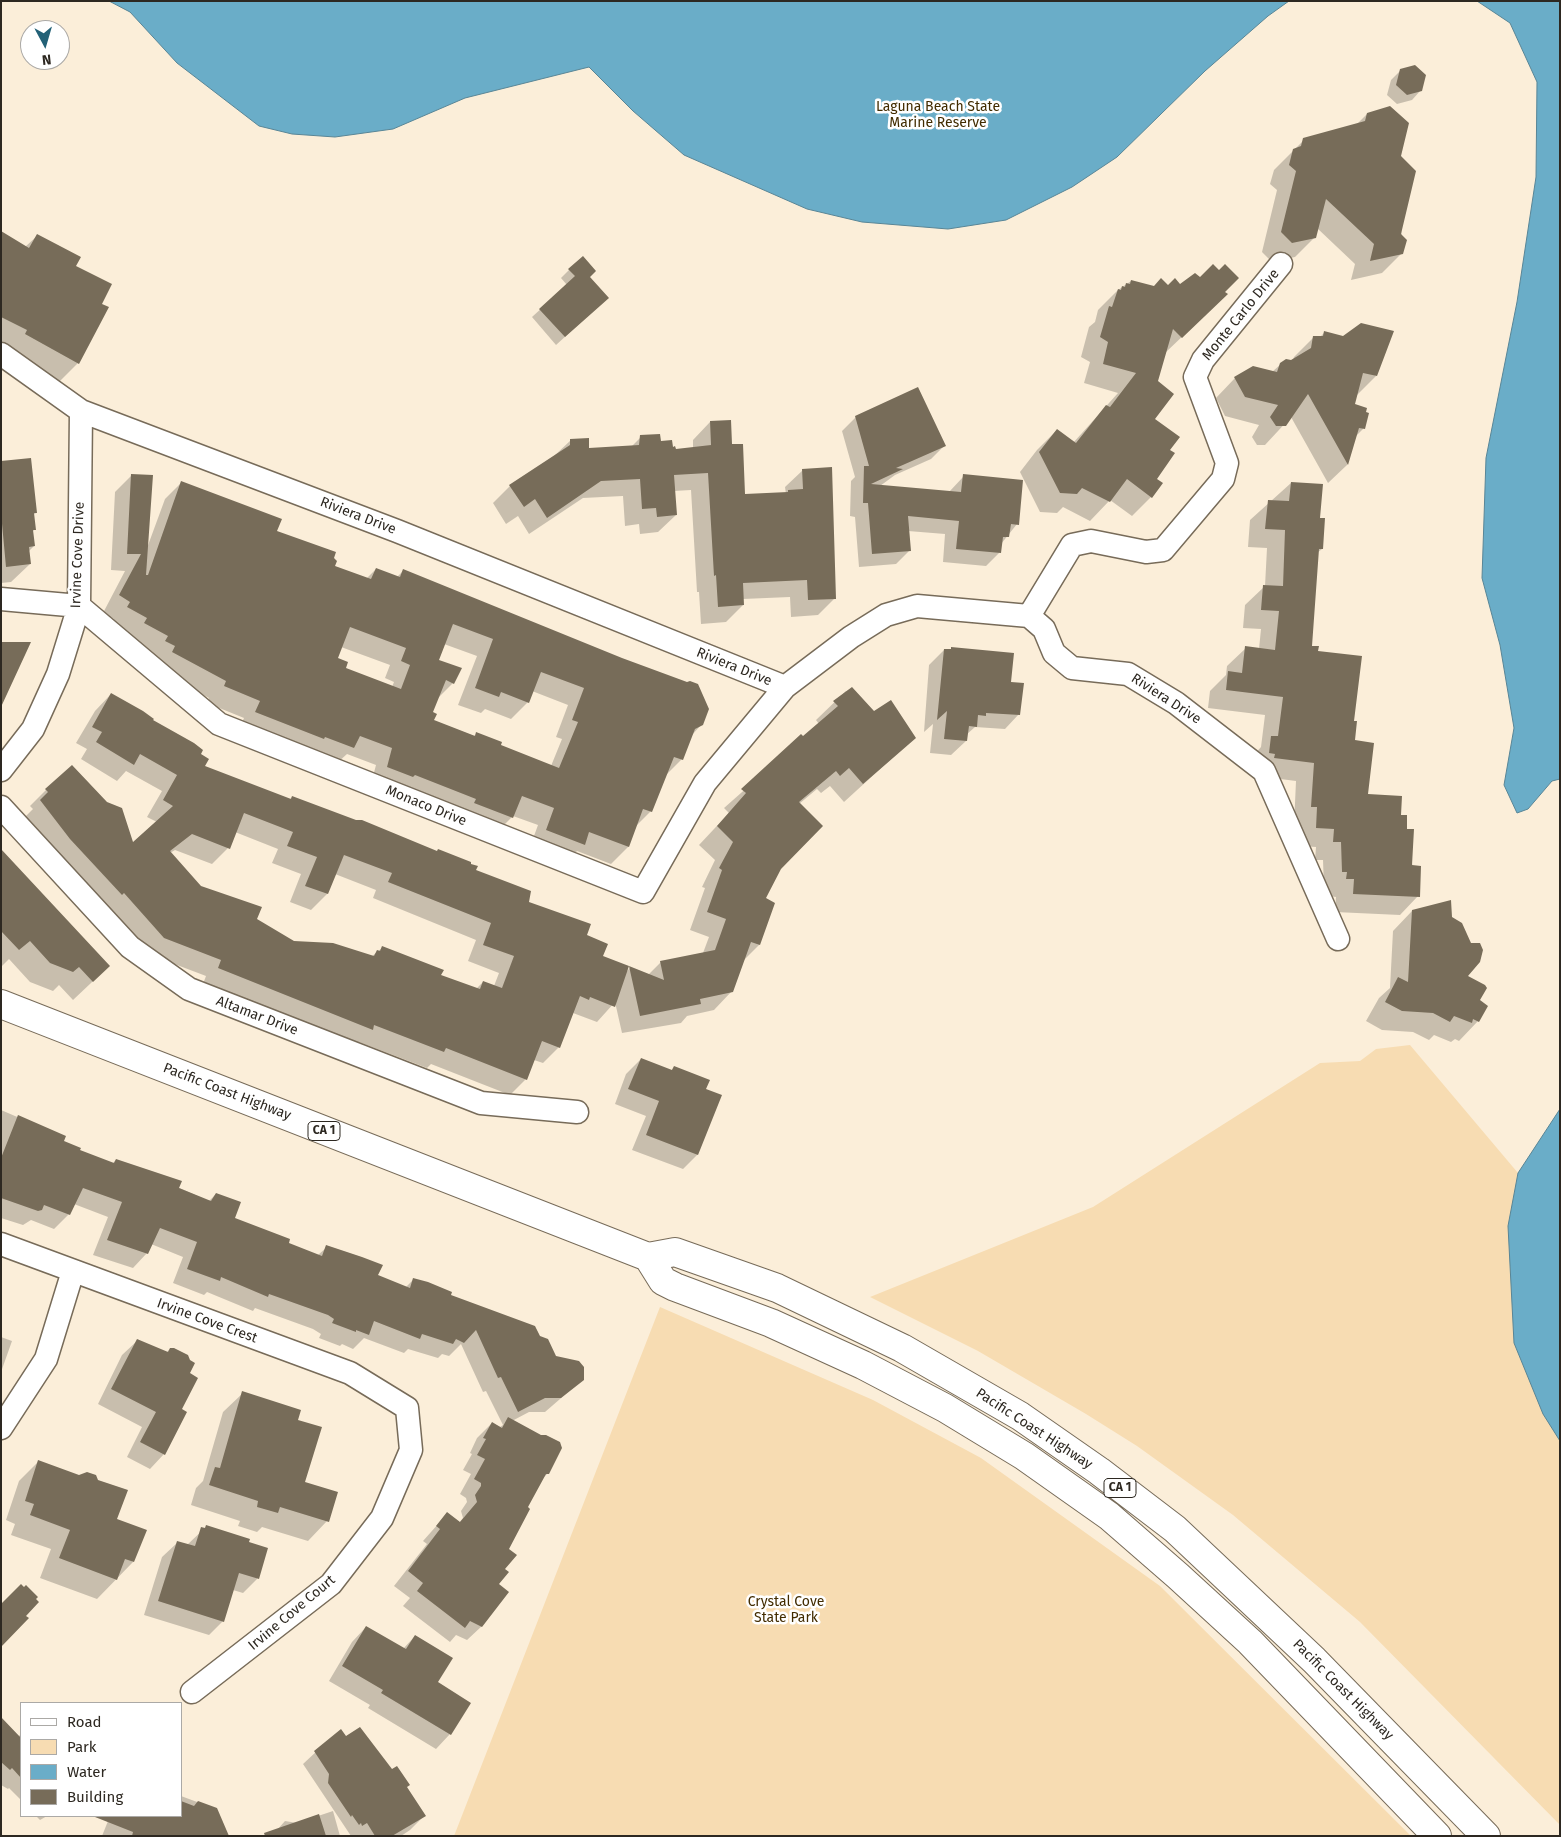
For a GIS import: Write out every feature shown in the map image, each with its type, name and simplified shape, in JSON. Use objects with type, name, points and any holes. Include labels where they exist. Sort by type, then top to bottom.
[{"type":"highway","name":"Pacific Coast Highway","points":[[1,1004],[648,1257],[675,1252],[777,1288],[902,1348],[1020,1416],[1175,1529],[1314,1660],[1486,1836]]},
{"type":"highway","name":"Pacific Coast Highway","points":[[648,1257],[663,1281],[771,1323],[864,1365],[945,1408],[1024,1456],[1109,1516],[1250,1642],[1436,1836]]},
{"type":"street","name":"Monte Carlo Drive","points":[[1029,616],[1072,545],[1091,541],[1146,552],[1163,550],[1223,479],[1227,463],[1195,377],[1203,360],[1281,264]]},
{"type":"street","name":"Riviera Drive","points":[[1,354],[81,412],[406,534],[785,687],[851,637],[886,615],[917,606],[1029,616],[1044,629],[1054,653],[1072,668],[1128,674],[1176,703],[1264,771],[1338,939]]},
{"type":"street","name":"Irvine Cove Drive","points":[[1,770],[33,729],[58,674],[79,606],[81,412]]},
{"type":"street","points":[[1,599],[79,606]]},
{"type":"street","name":"Monaco Drive","points":[[79,606],[219,724],[643,892],[705,783],[785,687]]},
{"type":"street","name":"Altamar Drive","points":[[1,806],[130,947],[189,989],[481,1103],[577,1112]]},
{"type":"street","name":"Irvine Cove Crest","points":[[1,1244],[350,1373],[407,1408]]},
{"type":"street","points":[[1,1428],[46,1359],[73,1271]]},
{"type":"street","name":"Irvine Cove Court","points":[[192,1692],[331,1584],[382,1518],[411,1450],[407,1408]]},
{"type":"green space","points":[[1410,1045],[1518,1173],[1560,1109],[1560,1825],[1360,1622],[1233,1515],[1137,1446],[1086,1414],[978,1351],[870,1297],[1093,1207],[1320,1063],[1360,1061],[1376,1049]]},
{"type":"green space","name":"Crystal Cove State Park","points":[[660,1307],[873,1400],[981,1458],[1160,1586],[1411,1836],[454,1836]]},
{"type":"water","name":"Laguna Beach State Marine Reserve","points":[[109,1],[1289,1],[1268,16],[1205,71],[1117,157],[1072,187],[1006,220],[948,229],[862,222],[807,209],[684,155],[633,111],[589,67],[465,98],[393,129],[335,137],[292,134],[259,126],[177,63],[130,12]]},
{"type":"water","points":[[1477,1],[1560,1],[1560,779],[1552,781],[1528,809],[1517,813],[1504,785],[1514,728],[1500,645],[1482,578],[1486,458],[1517,302],[1536,177],[1537,82],[1510,23]]},
{"type":"water","points":[[1560,1109],[1560,1441],[1543,1414],[1514,1343],[1508,1226],[1518,1173]]},
{"type":"building","points":[[1415,65],[1426,75],[1422,91],[1407,95],[1396,85],[1400,69]]},
{"type":"building","points":[[1390,106],[1409,123],[1401,156],[1416,171],[1401,234],[1407,240],[1403,254],[1370,261],[1374,244],[1326,199],[1316,238],[1292,243],[1281,232],[1296,171],[1289,165],[1293,149],[1301,146],[1303,138],[1365,121],[1367,113]]},
{"type":"building","points":[[1,231],[29,248],[37,234],[81,257],[76,266],[112,284],[102,304],[109,307],[79,364],[25,334],[27,330],[1,317]]},
{"type":"building","points":[[583,256],[596,271],[590,277],[609,298],[565,337],[539,309],[575,276],[568,269]]},
{"type":"building","points":[[1213,264],[1219,270],[1225,264],[1239,278],[1225,292],[1228,294],[1182,338],[1173,329],[1158,381],[1174,394],[1155,419],[1180,437],[1170,450],[1175,453],[1157,479],[1163,483],[1152,498],[1127,479],[1110,502],[1082,488],[1077,494],[1060,493],[1039,452],[1057,429],[1076,443],[1106,405],[1110,407],[1136,373],[1103,364],[1108,342],[1100,337],[1109,306],[1112,307],[1118,289],[1121,290],[1122,286],[1125,287],[1126,283],[1130,284],[1131,280],[1154,286],[1161,278],[1168,285],[1175,278],[1180,284],[1195,273],[1200,277]]},
{"type":"building","points":[[1361,323],[1394,331],[1377,376],[1363,373],[1355,404],[1367,408],[1366,412],[1369,413],[1365,429],[1359,428],[1348,465],[1308,394],[1286,426],[1276,426],[1270,417],[1278,405],[1245,397],[1234,377],[1253,366],[1277,372],[1280,363],[1286,359],[1291,360],[1311,348],[1313,336],[1323,336],[1324,331],[1343,336]]},
{"type":"building","points":[[918,387],[946,446],[896,468],[903,469],[871,484],[961,492],[963,474],[1023,480],[1019,525],[1011,524],[1009,537],[1003,537],[1001,553],[956,549],[959,521],[908,516],[911,551],[872,554],[868,503],[863,503],[864,466],[869,466],[855,416]]},
{"type":"building","points":[[731,420],[732,444],[743,444],[745,494],[788,492],[788,490],[803,489],[802,469],[832,467],[836,599],[808,600],[807,580],[743,583],[744,605],[718,607],[716,575],[714,576],[708,473],[674,475],[677,515],[657,517],[656,508],[642,509],[640,479],[601,481],[547,518],[535,499],[524,507],[509,485],[570,445],[570,439],[589,438],[589,448],[639,445],[640,435],[660,434],[661,441],[672,440],[673,447],[675,446],[676,449],[711,445],[710,421]]},
{"type":"building","points":[[31,458],[37,513],[34,513],[36,530],[33,530],[35,546],[29,547],[31,564],[6,567],[1,513],[1,461]]},
{"type":"building","points":[[131,474],[153,475],[146,575],[148,575],[181,481],[282,519],[277,531],[336,552],[334,558],[337,561],[335,566],[371,579],[376,568],[400,577],[403,569],[622,658],[687,682],[690,681],[698,684],[709,709],[703,725],[695,729],[683,760],[674,757],[652,812],[643,809],[629,847],[589,832],[585,845],[546,830],[554,808],[522,796],[513,818],[474,803],[476,799],[415,775],[413,777],[387,767],[392,748],[360,736],[354,748],[325,737],[324,739],[255,712],[260,701],[224,686],[226,681],[172,652],[175,646],[165,641],[168,636],[144,623],[147,618],[127,607],[130,602],[119,595],[141,554],[127,554]],"holes":[[[453,624],[493,639],[475,688],[499,697],[501,692],[529,703],[541,672],[584,688],[572,720],[578,722],[559,768],[501,745],[502,742],[476,732],[475,736],[434,720],[437,714],[433,712],[446,680],[454,684],[462,668],[439,660]],[[350,627],[406,648],[401,661],[410,665],[401,689],[346,668],[348,662],[338,658]]]},
{"type":"building","points":[[1291,482],[1323,484],[1320,518],[1325,518],[1323,549],[1319,549],[1312,646],[1319,646],[1318,651],[1362,656],[1354,721],[1357,721],[1355,740],[1374,743],[1368,794],[1402,796],[1401,815],[1407,815],[1407,829],[1414,829],[1412,865],[1421,866],[1420,897],[1353,894],[1354,879],[1346,879],[1347,872],[1342,872],[1341,842],[1333,842],[1334,829],[1316,828],[1317,807],[1311,807],[1314,763],[1274,758],[1275,754],[1269,753],[1271,736],[1278,736],[1283,697],[1226,690],[1228,671],[1242,673],[1245,646],[1275,650],[1279,611],[1261,610],[1263,585],[1283,586],[1285,530],[1265,529],[1268,500],[1289,501]]},
{"type":"building","points":[[1,642],[31,642],[1,707]]},
{"type":"building","points":[[951,647],[1014,653],[1011,682],[1024,683],[1020,715],[986,713],[986,716],[978,715],[977,727],[969,726],[967,741],[944,739],[947,711],[937,720],[944,649],[951,649]]},
{"type":"building","points":[[852,687],[874,711],[891,700],[916,738],[863,784],[849,768],[840,776],[836,771],[799,802],[823,826],[781,869],[766,898],[775,903],[760,945],[751,942],[733,992],[700,999],[701,1004],[640,1016],[629,966],[664,980],[660,961],[715,950],[726,919],[707,912],[722,870],[719,868],[733,842],[717,826],[746,793],[741,789],[801,734],[803,736],[838,706],[833,701]]},
{"type":"building","points":[[111,693],[194,743],[203,750],[201,754],[209,759],[205,766],[291,799],[292,796],[356,820],[362,820],[437,851],[438,849],[471,862],[471,864],[478,866],[476,870],[531,891],[529,902],[591,924],[587,935],[608,944],[603,956],[629,966],[615,1007],[590,997],[589,1000],[580,996],[560,1048],[542,1041],[527,1080],[446,1048],[444,1052],[374,1025],[373,1030],[218,968],[221,960],[164,938],[124,893],[122,895],[70,839],[40,800],[48,792],[45,789],[72,765],[107,802],[122,808],[133,842],[173,806],[163,800],[177,775],[140,754],[134,765],[96,742],[102,732],[92,727]],"holes":[[[244,813],[293,832],[287,846],[317,857],[305,886],[328,894],[344,855],[392,873],[388,882],[491,923],[483,945],[514,956],[502,988],[483,981],[480,989],[441,975],[444,970],[382,946],[380,951],[377,950],[374,956],[333,943],[294,941],[257,919],[262,907],[201,886],[170,851],[192,834],[230,849]]]},
{"type":"building","points":[[1,849],[110,966],[93,982],[79,967],[73,972],[50,963],[30,941],[19,950],[1,931]]},
{"type":"building","points":[[1451,900],[1452,917],[1462,923],[1471,943],[1480,943],[1483,950],[1480,962],[1468,976],[1487,988],[1480,1000],[1488,1006],[1479,1022],[1473,1019],[1472,1023],[1454,1016],[1450,1022],[1433,1013],[1402,1011],[1385,1002],[1398,977],[1408,982],[1412,910]]},
{"type":"building","points":[[641,1058],[672,1070],[674,1066],[710,1080],[706,1089],[722,1095],[698,1155],[646,1135],[659,1101],[628,1089]]},
{"type":"building","points":[[18,1115],[66,1136],[64,1141],[81,1148],[80,1150],[114,1163],[116,1159],[182,1181],[179,1188],[211,1201],[216,1193],[241,1202],[235,1218],[290,1239],[289,1243],[322,1256],[326,1245],[362,1257],[383,1265],[378,1275],[410,1288],[413,1278],[428,1282],[452,1292],[451,1295],[535,1326],[540,1336],[548,1339],[556,1356],[579,1361],[584,1367],[584,1380],[561,1398],[545,1398],[518,1412],[501,1377],[498,1378],[476,1330],[464,1343],[456,1339],[453,1344],[422,1334],[420,1339],[374,1321],[369,1335],[356,1330],[356,1332],[332,1323],[334,1319],[328,1315],[269,1294],[268,1297],[221,1277],[220,1281],[187,1269],[197,1242],[160,1228],[148,1254],[107,1240],[122,1202],[83,1188],[70,1215],[44,1205],[42,1210],[38,1211],[1,1198],[1,1158]]},
{"type":"building","points":[[137,1339],[168,1352],[170,1348],[174,1348],[188,1355],[190,1360],[195,1363],[190,1373],[198,1378],[182,1409],[187,1412],[165,1455],[140,1442],[156,1412],[111,1389]]},
{"type":"building","points":[[242,1391],[301,1410],[298,1420],[322,1427],[305,1482],[338,1492],[329,1522],[280,1507],[278,1513],[257,1507],[258,1501],[209,1485],[215,1467],[220,1468]]},
{"type":"building","points":[[508,1417],[541,1435],[546,1435],[560,1442],[562,1448],[549,1474],[546,1474],[528,1507],[530,1509],[509,1549],[517,1555],[505,1569],[509,1572],[499,1584],[509,1592],[482,1627],[470,1621],[465,1628],[417,1591],[423,1583],[408,1571],[440,1529],[436,1526],[447,1512],[460,1522],[477,1502],[475,1495],[481,1483],[474,1479],[485,1459],[477,1455],[486,1439],[483,1438],[492,1422],[502,1428]]},
{"type":"building","points":[[38,1460],[79,1475],[87,1472],[96,1475],[98,1480],[128,1490],[117,1519],[147,1530],[134,1562],[125,1559],[117,1580],[59,1558],[70,1530],[30,1515],[34,1504],[25,1501]]},
{"type":"building","points":[[206,1525],[250,1539],[249,1542],[268,1548],[259,1579],[239,1573],[224,1622],[158,1601],[177,1541],[195,1546],[201,1527],[205,1528]]},
{"type":"building","points":[[21,1584],[24,1587],[26,1585],[38,1597],[36,1599],[39,1602],[26,1616],[29,1618],[1,1647],[1,1604]]},
{"type":"building","points":[[366,1626],[406,1649],[415,1635],[453,1658],[438,1682],[471,1703],[451,1735],[381,1693],[383,1690],[342,1666]]},
{"type":"building","points":[[1,1717],[20,1737],[20,1777],[12,1768],[10,1770],[1,1762]]},
{"type":"building","points":[[360,1727],[392,1769],[397,1766],[410,1785],[407,1787],[426,1816],[392,1836],[375,1836],[367,1823],[362,1826],[361,1823],[359,1825],[352,1815],[351,1817],[328,1783],[329,1774],[314,1751],[341,1729],[346,1736]]},
{"type":"building","points":[[182,1801],[194,1806],[198,1801],[217,1808],[229,1836],[132,1836],[133,1832],[95,1817],[182,1817]]},
{"type":"building","points":[[319,1814],[326,1836],[265,1836],[264,1833]]}]
